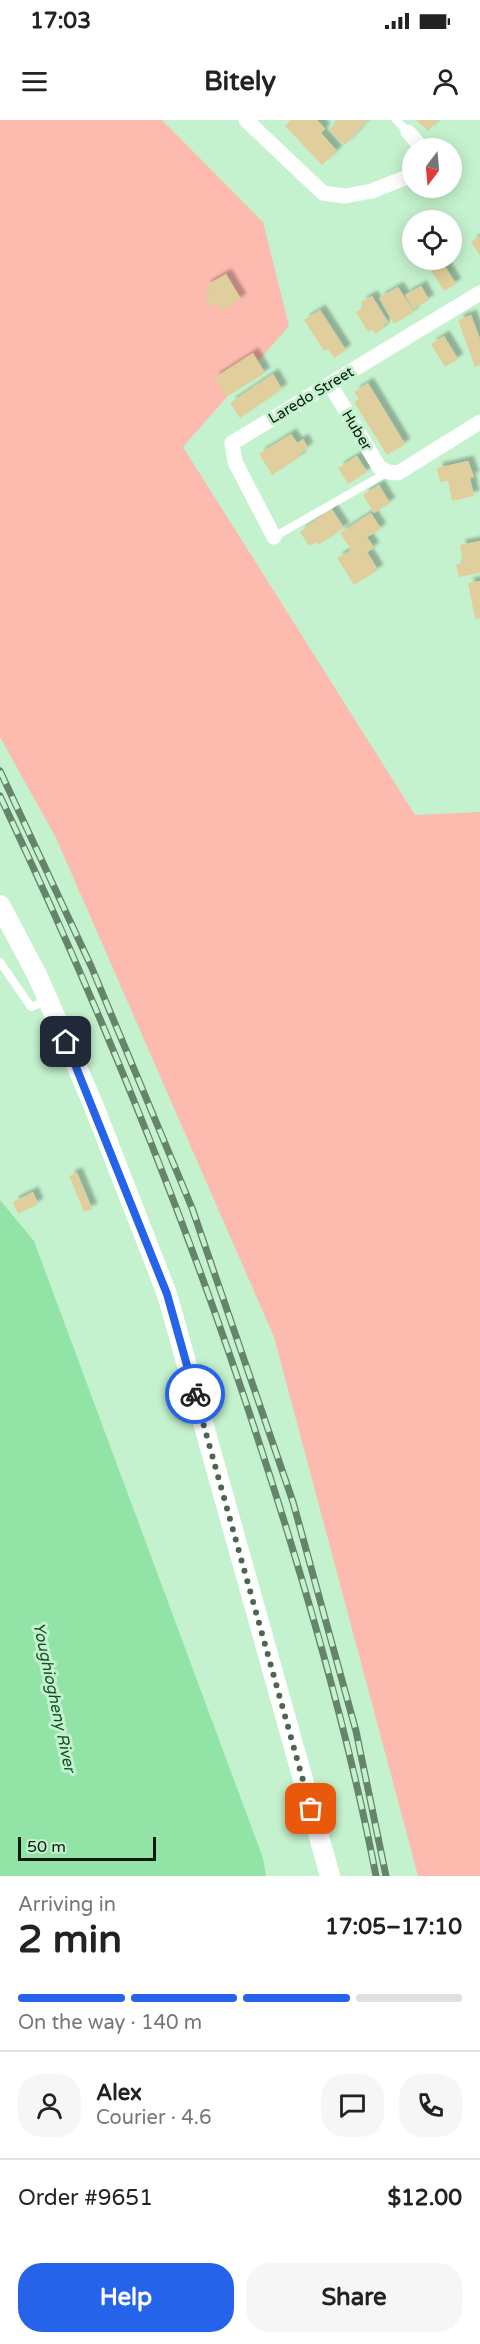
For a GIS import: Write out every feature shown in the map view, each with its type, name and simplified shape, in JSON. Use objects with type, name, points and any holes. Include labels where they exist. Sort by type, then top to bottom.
[{"type":"street","points":[[246,120],[323,193],[345,196],[372,191],[402,179]]},
{"type":"street","points":[[408,132],[413,138]]},
{"type":"street","name":"Laredo Street","points":[[274,537],[235,462],[232,443],[480,293]]},
{"type":"street","name":"Huber","points":[[330,384],[379,467],[388,472]]},
{"type":"street","points":[[388,472],[398,473],[480,422]]},
{"type":"street","points":[[0,905],[48,1001],[93,1104],[167,1294],[330,1876]]},
{"type":"lane","points":[[396,120],[408,132]]},
{"type":"lane","points":[[274,537],[388,472]]},
{"type":"lane","points":[[0,962],[31,1007],[48,1001]]},
{"type":"shaded area","points":[[0,120],[162,120],[263,222],[289,326],[183,447],[415,815],[480,812],[480,1876],[418,1876],[274,1337],[56,838],[0,737]]},
{"type":"water","name":"Youghiogheny River","points":[[0,1200],[34,1241],[263,1858],[266,1876],[0,1876]]},
{"type":"building","points":[[291,120],[317,120],[325,129],[321,133],[337,151],[322,165],[285,126]]},
{"type":"building","points":[[338,120],[368,120],[345,145],[329,130]]},
{"type":"building","points":[[416,120],[438,120],[428,131]]},
{"type":"building","points":[[480,236],[480,256],[471,242]]},
{"type":"building","points":[[431,270],[447,270],[456,284],[444,291]]},
{"type":"building","points":[[226,274],[241,299],[221,311],[217,303],[210,307],[205,297],[210,294],[205,286]]},
{"type":"building","points":[[421,286],[429,300],[413,309],[405,295]]},
{"type":"building","points":[[398,287],[414,312],[394,324],[379,298]]},
{"type":"building","points":[[372,296],[388,322],[375,334],[372,330],[368,332],[356,312],[364,307],[361,302]]},
{"type":"building","points":[[320,310],[346,350],[334,358],[328,349],[324,351],[304,320]]},
{"type":"building","points":[[471,315],[480,339],[480,365],[475,367],[458,320]]},
{"type":"building","points":[[444,336],[458,359],[445,367],[431,344]]},
{"type":"building","points":[[253,353],[265,373],[226,397],[214,378]]},
{"type":"building","points":[[273,374],[282,389],[240,418],[230,403]]},
{"type":"building","points":[[368,383],[405,444],[387,455],[354,402],[359,399],[354,392]]},
{"type":"building","points":[[291,434],[297,443],[303,439],[308,448],[299,454],[301,456],[272,475],[259,454]]},
{"type":"building","points":[[357,456],[367,472],[348,484],[338,468]]},
{"type":"building","points":[[468,461],[474,477],[470,478],[474,496],[452,501],[448,481],[440,482],[437,468]]},
{"type":"building","points":[[379,485],[390,503],[374,513],[363,495]]},
{"type":"building","points":[[331,508],[344,528],[318,545],[316,542],[309,546],[300,532]]},
{"type":"building","points":[[371,513],[381,529],[367,537],[374,548],[367,552],[378,570],[354,585],[337,558],[351,550],[340,533]]},
{"type":"building","points":[[480,541],[480,573],[459,577],[456,564],[463,563],[460,545]]},
{"type":"building","points":[[480,581],[480,618],[475,619],[468,583]]},
{"type":"building","points":[[77,1173],[92,1209],[84,1212],[69,1176]]},
{"type":"building","points":[[33,1192],[38,1204],[18,1214],[13,1202]]},
{"type":"railway","points":[[0,771],[91,966],[192,1208],[293,1502],[356,1731],[386,1876]]},
{"type":"railway","points":[[0,796],[75,960],[144,1126],[177,1209],[238,1378],[313,1617],[354,1772],[376,1876]]},
{"type":"way so far","points":[[195,1394],[311,1809]]},
{"type":"route","points":[[66,1042],[93,1104],[167,1294],[195,1394]]}]
